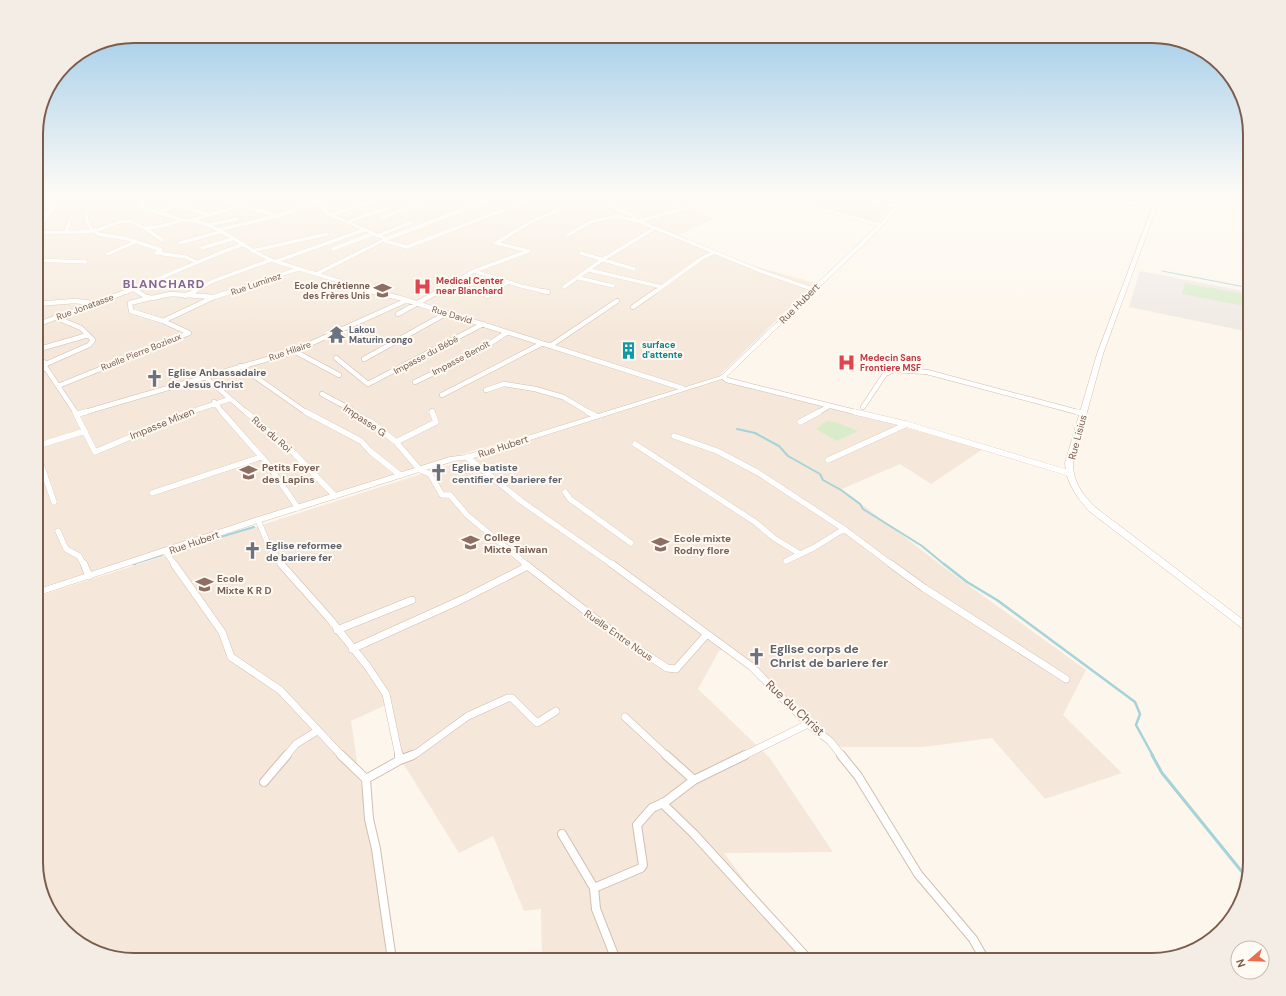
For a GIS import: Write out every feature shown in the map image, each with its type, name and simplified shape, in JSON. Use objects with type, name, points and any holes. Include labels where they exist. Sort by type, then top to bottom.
[{"type":"street","points":[[180,244],[188,241]]},
{"type":"street","points":[[202,248],[224,241]]},
{"type":"street","name":"Rue David","points":[[238,241],[244,244],[252,251],[271,260],[298,269],[483,324],[506,333],[682,388]]},
{"type":"street","points":[[252,251],[294,241]]},
{"type":"street","points":[[277,262],[333,241]]},
{"type":"street","points":[[333,249],[353,241]]},
{"type":"street","points":[[316,274],[383,241]]},
{"type":"street","points":[[390,241],[407,247],[421,241]]},
{"type":"street","points":[[398,314],[474,271],[529,251],[496,243],[499,241]]},
{"type":"street","points":[[564,287],[634,241]]},
{"type":"street","points":[[689,241],[812,290]]},
{"type":"street","name":"Rue Hubert","points":[[43,591],[400,475],[453,459],[467,457],[682,388],[723,377],[863,241]]},
{"type":"street","name":"Rue Lisius","points":[[1142,241],[1100,354],[1069,463],[1069,473],[1073,486],[1092,509],[1243,625]]},
{"type":"street","points":[[108,254],[136,242],[161,250],[157,254],[182,256],[196,262]]},
{"type":"street","name":"Rue Jonatasse","points":[[43,322],[134,289],[196,262],[244,244]]},
{"type":"street","points":[[633,307],[702,258],[715,252]]},
{"type":"street","points":[[581,253],[634,269]]},
{"type":"street","points":[[43,260],[86,262]]},
{"type":"street","points":[[185,296],[213,281],[271,260]]},
{"type":"street","name":"Rue Luminez","points":[[214,298],[298,269]]},
{"type":"street","points":[[589,270],[662,287]]},
{"type":"street","points":[[474,271],[508,282],[548,292]]},
{"type":"street","points":[[579,278],[613,286]]},
{"type":"street","points":[[487,296],[508,282]]},
{"type":"street","points":[[134,289],[146,297],[152,298]]},
{"type":"street","points":[[171,294],[214,298],[163,321],[131,311],[130,303],[171,294]]},
{"type":"street","name":"Rue Hilaire","points":[[77,414],[294,351],[405,301]]},
{"type":"street","points":[[550,346],[617,301]]},
{"type":"street","points":[[43,304],[75,302],[92,304]]},
{"type":"street","points":[[364,359],[447,313]]},
{"type":"street","points":[[43,444],[85,431],[77,414],[45,365],[89,345],[93,340],[71,324],[55,317]]},
{"type":"street","name":"Ruelle Pierre Bozieux","points":[[58,386],[189,333],[163,321]]},
{"type":"street","name":"Impasse du Bébé","points":[[336,358],[368,384],[392,374],[483,324]]},
{"type":"street","name":"Impasse Benoît","points":[[415,382],[477,352],[506,333]]},
{"type":"street","points":[[43,348],[88,335]]},
{"type":"street","points":[[442,394],[503,366],[541,344]]},
{"type":"street","points":[[294,351],[323,368],[339,375]]},
{"type":"street","points":[[240,366],[311,415],[361,441],[370,451],[400,475]]},
{"type":"street","points":[[863,407],[885,374],[891,370],[897,369],[927,372],[1083,413]]},
{"type":"street","name":"Rue du Roi","points":[[205,377],[291,450],[335,496]]},
{"type":"street","points":[[723,377],[727,380],[906,424],[1069,473]]},
{"type":"street","points":[[486,390],[504,384],[535,389],[563,397],[596,416]]},
{"type":"street","name":"Impasse G","points":[[322,394],[350,408],[349,411],[371,422],[396,442],[420,470],[430,474],[442,495],[450,495],[467,515],[528,566]]},
{"type":"street","name":"Impasse Mixen","points":[[85,431],[95,452],[137,432],[214,402],[230,399]]},
{"type":"street","points":[[214,402],[262,457],[298,508]]},
{"type":"street","points":[[800,422],[829,406]]},
{"type":"street","points":[[396,442],[436,422],[432,411]]},
{"type":"street","points":[[828,460],[906,424]]},
{"type":"street","points":[[674,436],[716,451],[743,465],[844,529],[924,588],[1066,679]]},
{"type":"street","points":[[636,444],[755,522],[774,538],[800,554]]},
{"type":"street","points":[[152,493],[252,459],[262,457]]},
{"type":"street","name":"Rue du Christ","points":[[467,457],[496,479],[521,501],[607,560],[752,667],[808,724],[830,741],[858,776],[918,874],[973,939],[981,953]]},
{"type":"street","points":[[43,470],[54,502]]},
{"type":"street","points":[[565,492],[570,499],[631,543]]},
{"type":"street","points":[[258,520],[268,544],[276,558],[352,650],[368,667],[386,694],[400,760]]},
{"type":"street","points":[[786,561],[815,547],[844,529]]},
{"type":"street","points":[[58,531],[66,549],[78,553],[89,576]]},
{"type":"street","points":[[165,552],[222,632],[231,657],[280,690],[317,731],[366,779],[369,819],[376,849],[391,953]]},
{"type":"street","points":[[352,650],[405,624],[467,598],[528,566]]},
{"type":"street","name":"Ruelle Entre Nous","points":[[528,566],[618,636],[667,668],[676,669],[708,634]]},
{"type":"street","points":[[337,630],[412,600]]},
{"type":"street","points":[[366,779],[400,760],[417,753],[468,716],[508,698],[512,698],[537,723],[556,711]]},
{"type":"street","points":[[625,717],[694,780]]},
{"type":"street","points":[[594,888],[641,868],[643,865],[637,825],[652,808],[662,803],[694,780],[808,724]]},
{"type":"street","points":[[264,782],[296,744],[317,731]]},
{"type":"street","points":[[662,803],[694,834],[803,953]]},
{"type":"street","points":[[562,834],[594,888],[596,909],[613,953]]},
{"type":"shaded area","points":[[43,241],[694,241],[743,263],[815,283],[718,377],[662,396],[476,450],[43,587]]},
{"type":"shaded area","points":[[1140,271],[1243,291],[1243,331],[1129,307]]},
{"type":"shaded area","points":[[725,377],[983,449],[931,484],[900,464],[842,489],[950,572],[1086,670],[1063,715],[1122,773],[1045,799],[992,738],[923,747],[836,747],[729,647],[719,651],[698,689],[769,757],[833,852],[724,853],[799,953],[542,953],[541,909],[524,911],[493,836],[459,853],[398,755],[392,702],[351,721],[359,775],[397,953],[122,952],[94,944],[74,930],[58,913],[46,886],[43,868],[43,595]]},
{"type":"green space","points":[[1185,283],[1243,294],[1243,306],[1182,294]]},
{"type":"green space","points":[[827,421],[835,422],[858,431],[837,441],[816,429]]},
{"type":"waterway","points":[[1162,271],[1243,287]]},
{"type":"waterway","points":[[737,429],[755,433],[779,446],[788,456],[820,474],[823,480],[841,490],[860,504],[863,509],[922,546],[945,565]]},
{"type":"waterway","points":[[170,552],[254,527]]},
{"type":"waterway","points":[[135,564],[133,564],[162,555]]},
{"type":"waterway","points":[[944,564],[967,582],[997,600],[1135,702],[1140,714],[1136,725],[1153,756]]},
{"type":"waterway","points":[[1152,755],[1162,773],[1242,872]]},
{"type":"place","name":"Medical Center near Blanchard","points":[[423,286]]},
{"type":"place","name":"Ecole Chrétienne des Frères Unis","points":[[383,291]]},
{"type":"place","name":"Lakou Maturin congo","points":[[336,335]]},
{"type":"place","name":"surface d'attente","points":[[629,350]]},
{"type":"place","name":"Medecin Sans Frontiere MSF","points":[[847,363]]},
{"type":"place","name":"Eglise Anbassadaire de Jesus Christ","points":[[155,378]]},
{"type":"place","name":"Petits Foyer des Lapins","points":[[249,473]]},
{"type":"place","name":"Eglise batiste centifier de bariere fer","points":[[439,473]]},
{"type":"place","name":"College Mixte Taiwan","points":[[471,543]]},
{"type":"place","name":"Ecole mixte Rodny flore","points":[[661,544]]},
{"type":"place","name":"Eglise reformee de bariere fer","points":[[253,551]]},
{"type":"place","name":"Ecole Mixte K R D","points":[[204,584]]},
{"type":"place","name":"Eglise corps de Christ de bariere fer","points":[[757,656]]},
{"type":"district","name":"BLANCHARD","points":[[164,284]]}]
